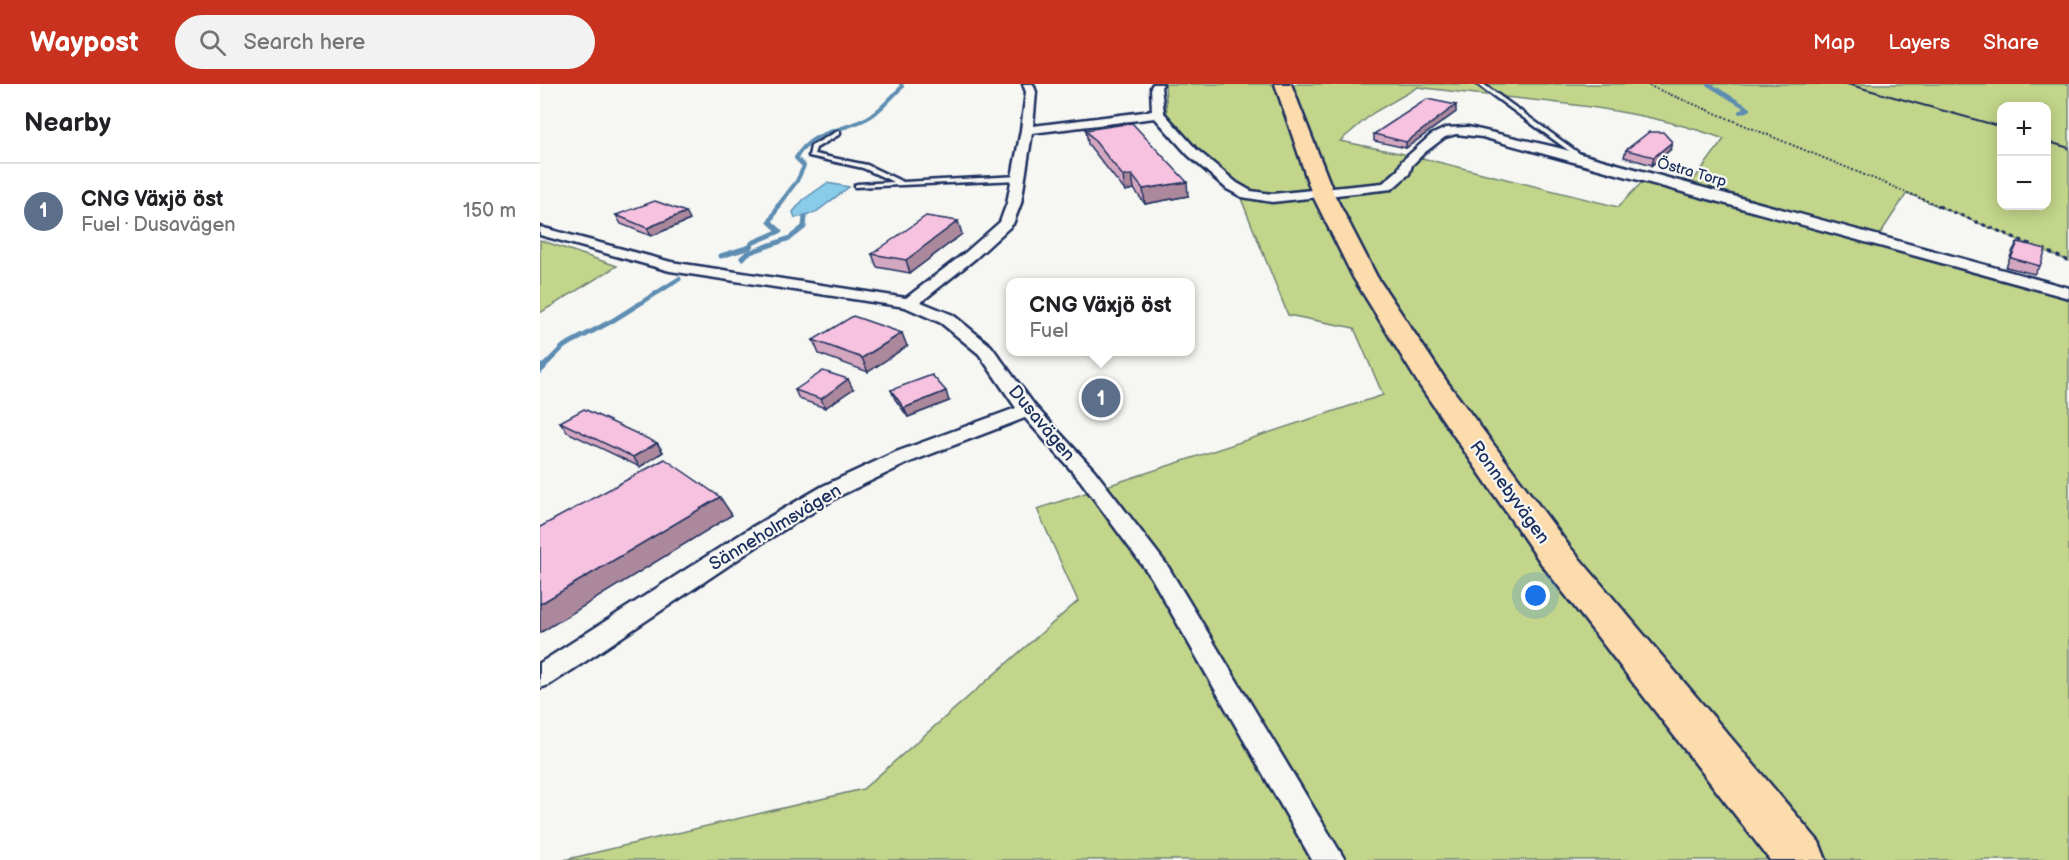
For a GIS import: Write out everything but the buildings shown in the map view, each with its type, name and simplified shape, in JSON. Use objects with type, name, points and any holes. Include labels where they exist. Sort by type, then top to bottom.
[{"type":"main road","name":"Ronnebyvägen","points":[[1283,84],[1323,194],[1365,277],[1435,386],[1556,556],[1801,860]]},
{"type":"street","points":[[909,303],[1006,224],[1014,203],[1027,130],[1031,92],[1028,84]]},
{"type":"street","points":[[1027,130],[1158,114],[1156,87],[1158,84]]},
{"type":"street","name":"Östra Torp","points":[[1158,114],[1192,152],[1232,186],[1247,195],[1272,198],[1387,186],[1404,171],[1406,164],[1438,136],[1457,130],[1468,130],[2069,293]]},
{"type":"street","name":"Dusavägen","points":[[540,231],[670,266],[909,303],[947,319],[985,350],[1028,410],[1087,475],[1159,571],[1329,860]]},
{"type":"street","name":"Sänneholmsvägen","points":[[540,677],[777,523],[832,490],[894,460],[1028,410]]},
{"type":"lane","points":[[1480,84],[1585,160]]},
{"type":"lane","points":[[838,133],[813,147],[811,155],[865,166],[904,184]]},
{"type":"lane","points":[[856,186],[1019,178]]},
{"type":"path","points":[[1645,84],[2069,261]]},
{"type":"green space","points":[[1165,84],[2069,84],[2069,261],[1907,193],[1876,240],[2069,293],[2069,860],[564,860],[863,789],[1078,601],[1037,509],[1383,395],[1354,328],[1288,315],[1240,196],[1167,114]],"holes":[[[1418,87],[1573,105],[1650,118],[1724,139],[1693,181],[1648,176],[1618,207],[1414,156],[1340,141],[1373,113]]]},
{"type":"green space","points":[[540,240],[617,266],[540,313]]},
{"type":"water","points":[[827,183],[849,187],[816,212],[795,218],[793,212],[803,200]]},
{"type":"waterway","points":[[777,207],[797,181],[804,166],[796,158],[803,148],[820,136],[871,116],[902,87],[901,84]]},
{"type":"waterway","points":[[1708,84],[1749,109],[1740,112]]},
{"type":"waterway","points":[[721,256],[750,247],[752,243],[780,231],[770,222],[778,206]]},
{"type":"waterway","points":[[742,258],[748,253],[790,238],[804,227],[805,217]]},
{"type":"waterway","points":[[540,370],[564,346],[612,321],[679,279]]},
{"type":"railway","points":[[1847,84],[1997,126]]},
{"type":"railway","points":[[2051,143],[2069,148]]},
{"type":"place","name":"CNG Växjö öst","points":[[1101,398]]}]
